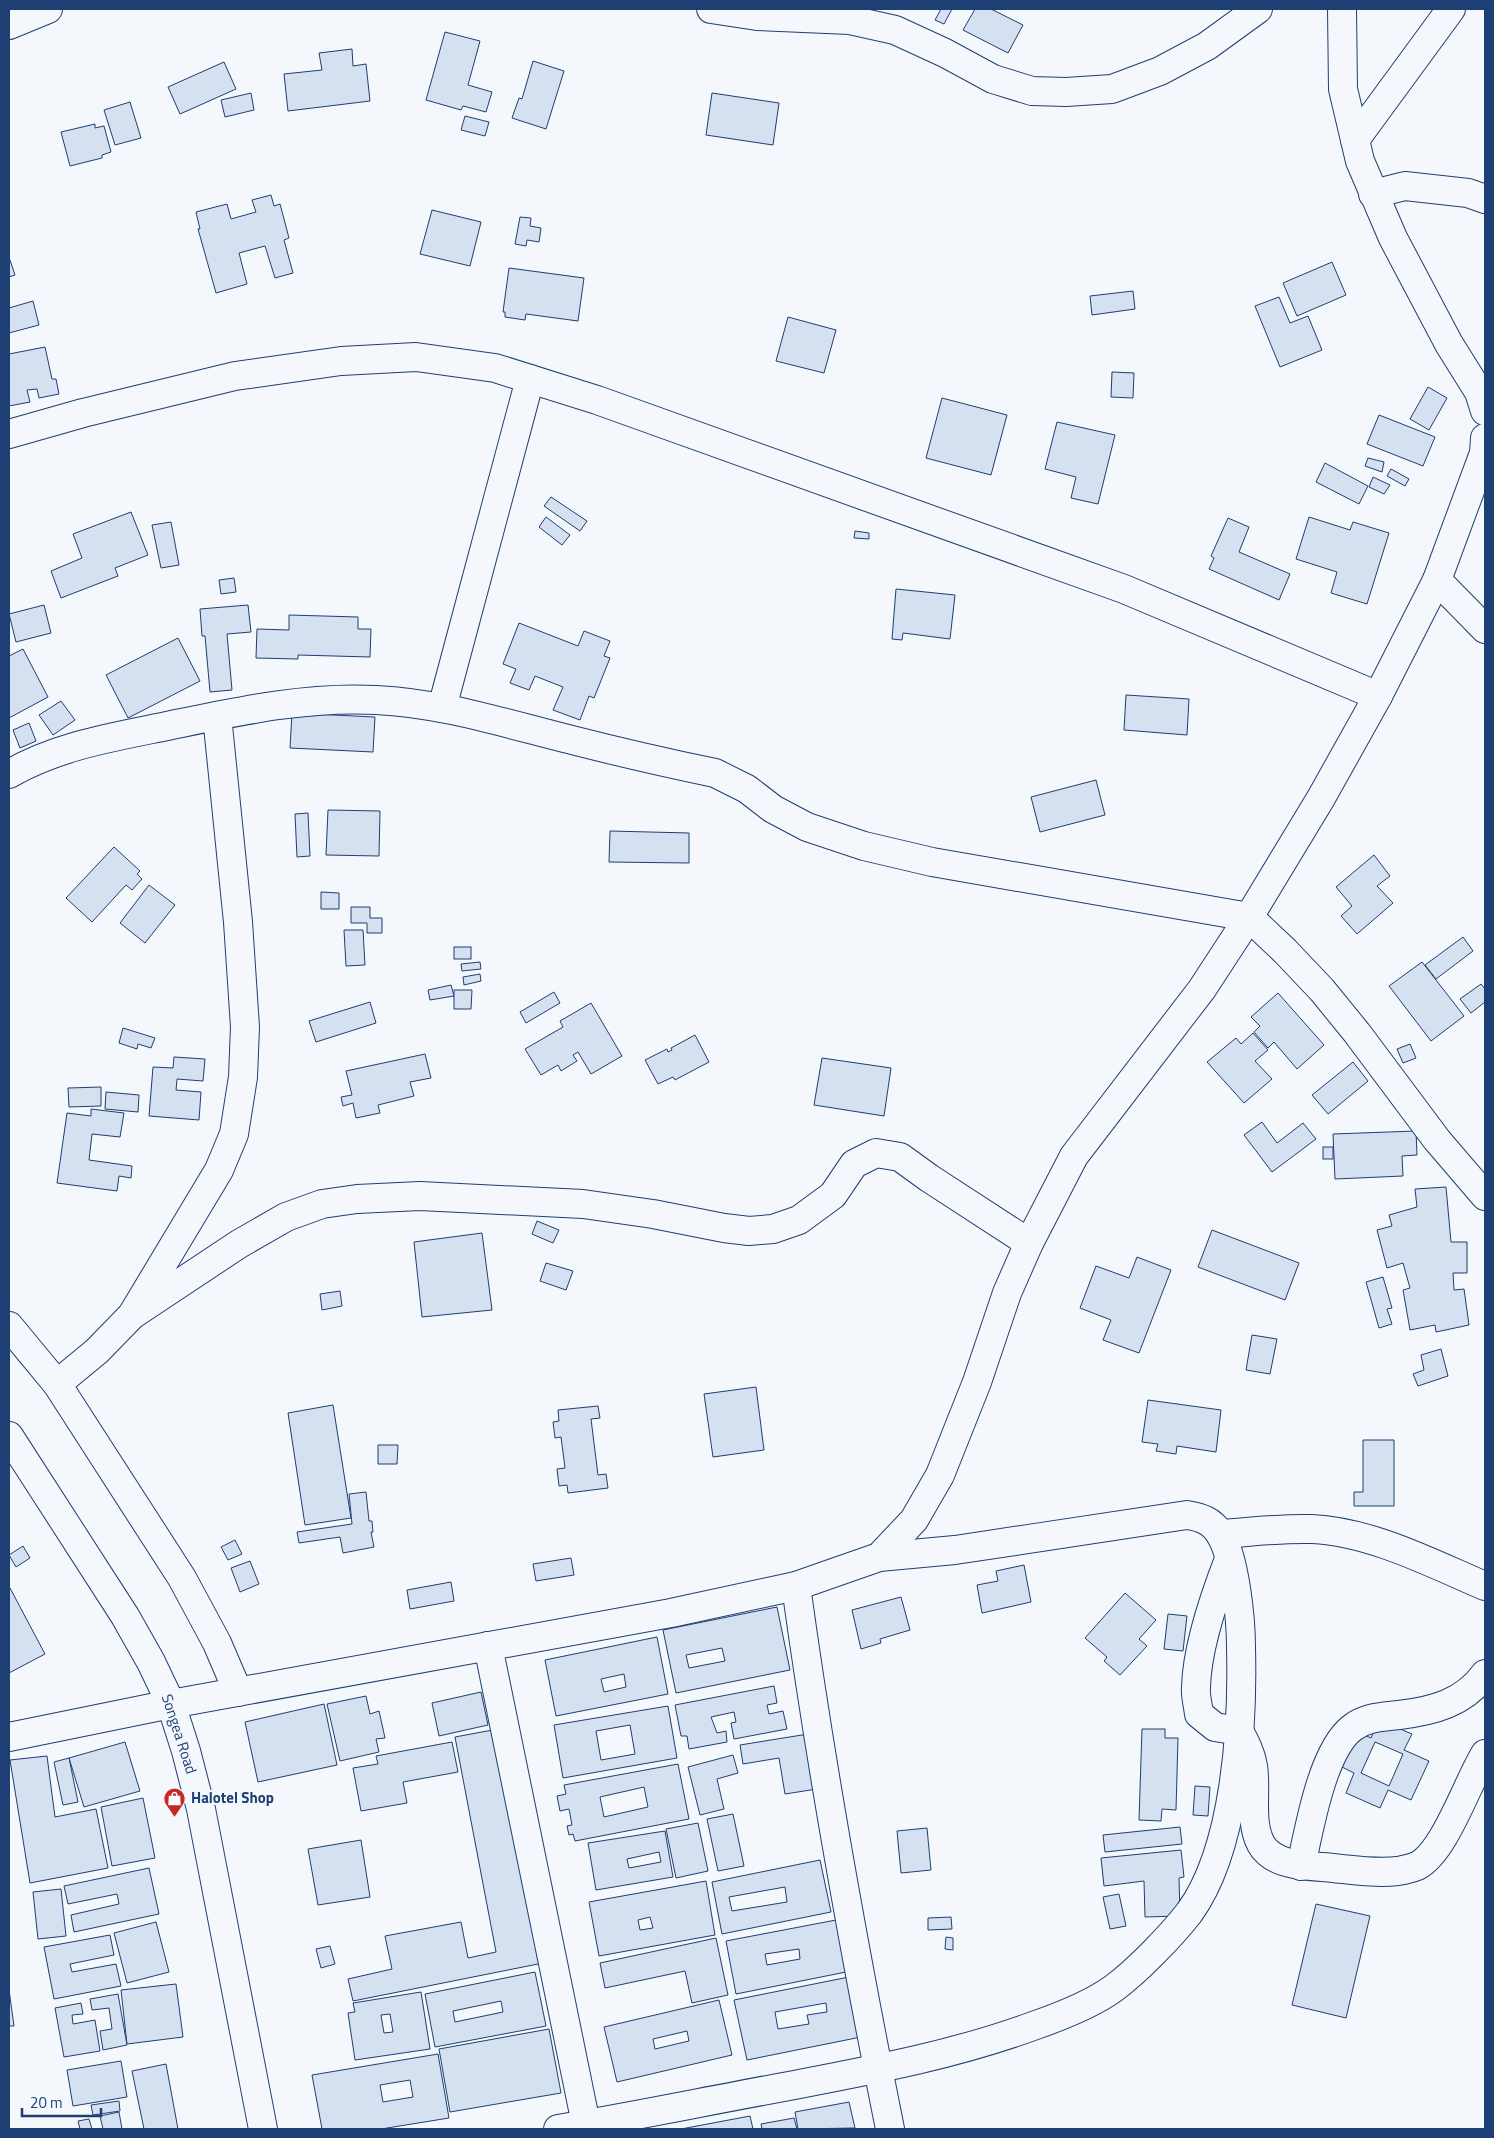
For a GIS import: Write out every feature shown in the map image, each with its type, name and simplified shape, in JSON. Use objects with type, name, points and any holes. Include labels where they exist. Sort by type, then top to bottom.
[{"type":"main road","points":[[9,25],[48,9]]},
{"type":"main road","points":[[711,9],[757,16],[850,20],[895,30],[993,79],[1032,91],[1066,92],[1112,89],[1160,71],[1207,46],[1258,9]]},
{"type":"main road","points":[[1342,9],[1342,90],[1360,160],[1393,238],[1449,344],[1483,394]]},
{"type":"main road","points":[[1355,140],[1451,9]]},
{"type":"main road","points":[[1373,194],[1405,186],[1468,193],[1485,199]]},
{"type":"main road","points":[[9,434],[83,413],[235,376],[341,362],[416,357],[495,368],[597,400],[1124,589],[1378,696]]},
{"type":"main road","points":[[442,708],[530,379]]},
{"type":"main road","points":[[879,1556],[914,1520],[940,1475],[976,1382],[1007,1293],[1029,1243],[1074,1156],[1202,989],[1249,917],[1321,798],[1378,696],[1437,580],[1484,453],[1485,438]]},
{"type":"main road","points":[[1437,580],[1485,628]]},
{"type":"main road","points":[[9,774],[30,762],[62,750],[104,739],[216,716],[284,704],[331,699],[376,700],[442,708],[715,773],[747,789],[774,809],[807,827],[864,846],[932,862],[1249,917],[1322,990],[1437,1140],[1485,1196]]},
{"type":"main road","points":[[132,1315],[219,1170],[234,1134],[243,1077],[245,1028],[242,969],[216,716]]},
{"type":"main road","points":[[58,1384],[97,1351],[132,1315],[239,1244],[286,1217],[322,1204],[357,1198],[420,1196],[583,1204],[653,1214],[724,1228],[749,1231],[774,1229],[799,1220],[833,1195],[854,1164],[876,1153],[900,1157],[1029,1243]]},
{"type":"main road","points":[[9,1326],[58,1384],[182,1578],[216,1643],[238,1692]]},
{"type":"main road","name":"Songea Road","points":[[9,1436],[125,1616],[151,1662],[171,1704],[186,1751],[201,1809],[263,2129]]},
{"type":"main road","points":[[9,1737],[171,1704],[671,1613],[796,1586],[879,1556],[955,1550],[1187,1515],[1202,1518],[1212,1524],[1225,1546],[1241,1622],[1242,1686],[1239,1731],[1232,1791],[1223,1841],[1210,1874],[1190,1912],[1155,1950],[1113,1989],[1062,2016],[948,2054],[587,2127],[558,2129]]},
{"type":"main road","points":[[1225,1546],[1313,1529],[1356,1536],[1405,1552],[1485,1586]]},
{"type":"main road","points":[[1225,1546],[1196,1687],[1199,1714],[1215,1727],[1239,1731]]},
{"type":"main road","points":[[796,1586],[813,1705],[854,1942],[890,2129]]},
{"type":"main road","points":[[488,1646],[587,2127]]},
{"type":"main road","points":[[1301,1866],[1319,1789],[1333,1755],[1341,1740],[1351,1729],[1362,1722],[1377,1717],[1407,1714],[1447,1705],[1466,1695],[1485,1674]]},
{"type":"main road","points":[[1239,1731],[1247,1745],[1253,1764],[1256,1835],[1262,1847],[1277,1859],[1301,1866],[1375,1872],[1399,1871],[1418,1866],[1437,1847],[1455,1816],[1485,1754]]},
{"type":"building","points":[[941,9],[952,9],[944,24],[935,20]]},
{"type":"building","points":[[975,9],[991,9],[1023,25],[1008,53],[963,30]]},
{"type":"building","points":[[445,32],[480,41],[468,85],[492,92],[486,112],[463,106],[461,110],[426,100]]},
{"type":"building","points":[[352,49],[353,66],[366,64],[370,101],[288,111],[284,74],[322,70],[319,53]]},
{"type":"building","points":[[533,61],[564,71],[546,129],[512,118],[519,98],[522,99]]},
{"type":"building","points":[[224,62],[236,89],[180,114],[168,87]]},
{"type":"building","points":[[251,93],[254,110],[225,117],[221,100]]},
{"type":"building","points":[[712,93],[779,103],[773,145],[706,135]]},
{"type":"building","points":[[130,102],[141,138],[115,145],[104,110]]},
{"type":"building","points":[[465,116],[489,122],[485,136],[461,130]]},
{"type":"building","points":[[95,124],[95,128],[104,126],[111,152],[102,155],[102,158],[70,166],[61,132]]},
{"type":"building","points":[[271,195],[274,206],[280,204],[289,238],[284,240],[293,273],[275,278],[265,246],[239,253],[247,284],[216,293],[198,229],[200,229],[196,212],[227,204],[231,219],[256,212],[252,200]]},
{"type":"building","points":[[432,210],[481,222],[470,266],[420,254]]},
{"type":"building","points":[[520,217],[531,218],[530,226],[541,228],[539,242],[527,240],[526,246],[515,244]]},
{"type":"building","points":[[9,260],[15,275],[9,277]]},
{"type":"building","points":[[1332,262],[1346,295],[1297,316],[1283,283]]},
{"type":"building","points":[[509,268],[584,278],[578,321],[526,314],[525,320],[505,317],[505,312],[503,312]]},
{"type":"building","points":[[1133,291],[1135,309],[1092,315],[1090,296]]},
{"type":"building","points":[[1279,297],[1290,323],[1308,316],[1322,350],[1280,367],[1255,306]]},
{"type":"building","points":[[33,301],[39,325],[9,333],[9,308]]},
{"type":"building","points":[[788,317],[836,330],[824,373],[776,361]]},
{"type":"building","points":[[45,347],[52,379],[56,379],[59,394],[39,398],[37,389],[27,390],[30,402],[9,406],[9,354]]},
{"type":"building","points":[[1112,372],[1134,373],[1133,398],[1111,397]]},
{"type":"building","points":[[1428,387],[1447,398],[1429,430],[1410,419]]},
{"type":"building","points":[[942,398],[1007,415],[991,475],[926,458]]},
{"type":"building","points":[[1379,415],[1435,437],[1423,466],[1367,444]]},
{"type":"building","points":[[1057,422],[1115,435],[1098,504],[1071,498],[1076,477],[1045,469]]},
{"type":"building","points":[[1368,458],[1384,462],[1382,472],[1365,466]]},
{"type":"building","points":[[1325,463],[1368,486],[1359,504],[1316,482]]},
{"type":"building","points":[[1391,469],[1409,479],[1405,486],[1387,476]]},
{"type":"building","points":[[1373,477],[1390,485],[1384,494],[1369,487]]},
{"type":"building","points":[[551,497],[587,521],[580,531],[544,506]]},
{"type":"building","points":[[131,512],[148,555],[115,568],[118,576],[61,598],[51,571],[82,558],[73,534]]},
{"type":"building","points":[[546,517],[570,535],[562,545],[539,527]]},
{"type":"building","points":[[1309,517],[1350,530],[1353,522],[1389,533],[1367,604],[1331,593],[1337,572],[1296,559]]},
{"type":"building","points":[[1228,518],[1249,527],[1239,552],[1290,574],[1279,600],[1209,569],[1214,558],[1211,556]]},
{"type":"building","points":[[171,522],[179,565],[161,568],[152,525]]},
{"type":"building","points":[[855,531],[869,533],[869,539],[854,538]]},
{"type":"building","points":[[234,578],[236,592],[221,594],[219,580]]},
{"type":"building","points":[[896,589],[955,595],[950,639],[903,633],[902,640],[892,639]]},
{"type":"building","points":[[44,605],[51,633],[16,642],[9,614]]},
{"type":"building","points":[[248,605],[251,632],[227,634],[232,690],[210,692],[205,636],[202,636],[200,609]]},
{"type":"building","points":[[289,615],[358,617],[358,629],[371,629],[370,657],[298,655],[298,659],[256,658],[257,629],[289,630]]},
{"type":"building","points":[[519,623],[578,646],[584,631],[610,641],[604,656],[610,658],[594,698],[589,696],[580,720],[553,710],[563,687],[535,676],[529,690],[510,683],[516,669],[503,664]]},
{"type":"building","points":[[178,638],[200,681],[128,718],[106,675]]},
{"type":"building","points":[[23,649],[48,697],[9,718],[9,656]]},
{"type":"building","points":[[1126,695],[1189,699],[1187,735],[1124,730]]},
{"type":"building","points":[[61,701],[75,720],[53,735],[39,715]]},
{"type":"building","points":[[292,713],[375,717],[373,752],[290,748]]},
{"type":"building","points":[[29,723],[36,741],[20,748],[13,730]]},
{"type":"building","points":[[1096,780],[1105,815],[1040,832],[1031,797]]},
{"type":"building","points":[[328,810],[380,811],[379,856],[326,855]]},
{"type":"building","points":[[308,813],[310,856],[297,857],[295,814]]},
{"type":"building","points":[[610,831],[689,833],[689,863],[609,862]]},
{"type":"building","points":[[114,847],[140,871],[137,874],[142,879],[132,890],[126,885],[92,922],[66,898]]},
{"type":"building","points":[[1374,855],[1390,876],[1377,886],[1393,903],[1357,934],[1341,916],[1352,906],[1336,887]]},
{"type":"building","points":[[149,885],[175,905],[145,943],[120,923]]},
{"type":"building","points":[[321,892],[339,893],[339,909],[321,909]]},
{"type":"building","points":[[351,907],[370,907],[370,918],[382,918],[382,933],[367,933],[367,923],[351,923]]},
{"type":"building","points":[[344,930],[363,930],[365,965],[346,966]]},
{"type":"building","points":[[1463,937],[1473,951],[1436,979],[1425,965]]},
{"type":"building","points":[[454,947],[471,947],[471,959],[454,959]]},
{"type":"building","points":[[480,962],[481,969],[462,971],[461,964]]},
{"type":"building","points":[[1422,962],[1464,1016],[1431,1041],[1389,986]]},
{"type":"building","points":[[480,974],[481,981],[464,985],[463,977]]},
{"type":"building","points":[[1481,984],[1485,989],[1485,1002],[1471,1013],[1460,999]]},
{"type":"building","points":[[451,985],[454,996],[430,1000],[428,990]]},
{"type":"building","points":[[454,990],[472,990],[471,1009],[454,1009]]},
{"type":"building","points":[[554,992],[560,1003],[526,1023],[520,1012]]},
{"type":"building","points":[[1278,993],[1324,1045],[1297,1069],[1274,1042],[1268,1048],[1254,1032],[1260,1026],[1251,1017]]},
{"type":"building","points":[[370,1002],[376,1023],[316,1042],[309,1021]]},
{"type":"building","points":[[591,1003],[622,1056],[591,1074],[578,1052],[573,1055],[577,1061],[561,1071],[558,1065],[541,1075],[525,1049],[563,1027],[560,1021]]},
{"type":"building","points":[[123,1028],[155,1038],[151,1048],[138,1044],[137,1049],[119,1043]]},
{"type":"building","points":[[1253,1033],[1268,1050],[1255,1061],[1272,1079],[1244,1103],[1207,1062],[1236,1038],[1241,1044]]},
{"type":"building","points":[[695,1035],[709,1062],[675,1080],[673,1077],[658,1084],[645,1060],[667,1049],[668,1052],[672,1050],[671,1048]]},
{"type":"building","points":[[1410,1044],[1416,1058],[1403,1063],[1397,1049]]},
{"type":"building","points":[[425,1054],[431,1078],[410,1082],[414,1096],[378,1105],[380,1113],[356,1118],[353,1103],[343,1106],[341,1097],[352,1095],[346,1071]]},
{"type":"building","points":[[174,1057],[205,1059],[203,1081],[177,1079],[176,1090],[201,1092],[199,1120],[149,1116],[153,1067],[173,1068]]},
{"type":"building","points":[[822,1058],[891,1068],[884,1116],[814,1105]]},
{"type":"building","points":[[1353,1062],[1368,1081],[1328,1114],[1312,1095]]},
{"type":"building","points":[[101,1087],[101,1106],[69,1107],[68,1088]]},
{"type":"building","points":[[106,1092],[139,1095],[138,1112],[105,1109]]},
{"type":"building","points":[[91,1109],[124,1113],[120,1137],[92,1134],[89,1160],[132,1166],[131,1178],[119,1176],[117,1191],[57,1183],[67,1113],[91,1116]]},
{"type":"building","points":[[1262,1122],[1277,1143],[1303,1123],[1316,1139],[1272,1172],[1244,1135]]},
{"type":"building","points":[[1416,1131],[1417,1155],[1402,1156],[1403,1176],[1335,1179],[1333,1134]]},
{"type":"building","points":[[1323,1147],[1333,1147],[1333,1159],[1323,1159]]},
{"type":"building","points":[[1446,1187],[1451,1242],[1467,1242],[1467,1273],[1453,1273],[1454,1290],[1464,1289],[1469,1325],[1436,1332],[1435,1325],[1410,1330],[1403,1290],[1410,1288],[1403,1263],[1387,1268],[1377,1230],[1392,1226],[1389,1215],[1417,1207],[1415,1189]]},
{"type":"building","points":[[537,1221],[559,1230],[553,1243],[532,1234]]},
{"type":"building","points":[[1212,1230],[1299,1263],[1285,1300],[1198,1267]]},
{"type":"building","points":[[482,1233],[492,1310],[422,1317],[414,1242]]},
{"type":"building","points":[[1137,1257],[1171,1270],[1139,1353],[1103,1340],[1111,1320],[1080,1308],[1096,1266],[1129,1278]]},
{"type":"building","points":[[546,1263],[573,1271],[566,1290],[540,1281]]},
{"type":"building","points":[[1383,1277],[1392,1308],[1387,1309],[1392,1324],[1379,1328],[1366,1282]]},
{"type":"building","points":[[340,1291],[342,1306],[322,1310],[320,1294]]},
{"type":"building","points":[[1252,1335],[1277,1339],[1270,1374],[1246,1370]]},
{"type":"building","points":[[1441,1349],[1448,1376],[1418,1386],[1413,1374],[1424,1370],[1421,1355]]},
{"type":"building","points":[[756,1387],[764,1450],[713,1457],[704,1394]]},
{"type":"building","points":[[1148,1400],[1221,1410],[1216,1452],[1177,1446],[1176,1454],[1156,1451],[1158,1444],[1142,1442]]},
{"type":"building","points":[[333,1405],[351,1518],[305,1525],[288,1413]]},
{"type":"building","points":[[598,1406],[600,1418],[591,1419],[598,1475],[606,1474],[608,1488],[568,1493],[567,1485],[559,1486],[557,1469],[565,1468],[561,1437],[555,1438],[553,1422],[559,1421],[558,1410]]},
{"type":"building","points":[[1363,1440],[1394,1440],[1394,1506],[1354,1506],[1354,1492],[1363,1492]]},
{"type":"building","points":[[378,1445],[398,1445],[397,1464],[378,1464]]},
{"type":"building","points":[[366,1492],[369,1521],[372,1521],[373,1532],[371,1532],[374,1547],[343,1553],[340,1537],[299,1543],[297,1532],[352,1524],[349,1494]]},
{"type":"building","points":[[235,1540],[242,1554],[228,1560],[221,1547]]},
{"type":"building","points":[[23,1546],[30,1558],[16,1567],[9,1555]]},
{"type":"building","points":[[571,1558],[574,1575],[536,1581],[533,1564]]},
{"type":"building","points":[[250,1561],[259,1584],[240,1592],[231,1568]]},
{"type":"building","points":[[1024,1565],[1031,1602],[982,1613],[977,1585],[998,1581],[996,1571]]},
{"type":"building","points":[[451,1582],[454,1601],[410,1609],[407,1590]]},
{"type":"building","points":[[9,1589],[45,1654],[9,1673]]},
{"type":"building","points":[[1125,1593],[1156,1620],[1139,1639],[1147,1646],[1120,1675],[1104,1661],[1107,1657],[1085,1638]]},
{"type":"building","points":[[901,1597],[910,1630],[880,1639],[881,1643],[861,1649],[852,1610]]},
{"type":"building","points":[[777,1607],[790,1670],[676,1693],[663,1630]],"holes":[[[722,1648],[725,1661],[689,1668],[686,1655]]]},
{"type":"building","points":[[1168,1614],[1187,1616],[1183,1651],[1164,1649]]},
{"type":"building","points":[[657,1637],[668,1694],[556,1716],[545,1660]],"holes":[[[624,1674],[626,1687],[604,1692],[601,1679]]]},
{"type":"building","points":[[774,1686],[777,1703],[767,1705],[769,1714],[783,1711],[787,1729],[734,1739],[731,1723],[736,1722],[734,1712],[711,1717],[717,1733],[726,1731],[727,1742],[689,1749],[687,1736],[681,1736],[675,1705]]},
{"type":"building","points":[[481,1692],[488,1725],[439,1736],[432,1703]]},
{"type":"building","points":[[366,1696],[370,1714],[379,1711],[385,1738],[376,1739],[379,1752],[340,1761],[327,1704]]},
{"type":"building","points":[[324,1704],[337,1765],[258,1782],[245,1722]]},
{"type":"building","points":[[668,1706],[677,1758],[563,1778],[554,1725]],"holes":[[[630,1725],[635,1754],[601,1760],[596,1731]]]},
{"type":"building","points":[[1379,1720],[1412,1734],[1404,1750],[1429,1761],[1411,1800],[1388,1790],[1380,1808],[1346,1793],[1354,1773],[1342,1767],[1358,1732],[1371,1738]],"holes":[[[1375,1742],[1403,1754],[1389,1786],[1361,1773]]]},
{"type":"building","points":[[498,1729],[543,1963],[353,2001],[348,1979],[392,1969],[385,1936],[461,1922],[468,1958],[496,1952],[455,1737]]},
{"type":"building","points":[[1142,1729],[1165,1729],[1165,1738],[1178,1738],[1176,1810],[1162,1809],[1161,1821],[1139,1820]]},
{"type":"building","points":[[808,1734],[817,1789],[785,1794],[779,1758],[743,1764],[740,1745]]},
{"type":"building","points":[[125,1742],[140,1791],[84,1807],[69,1758]]},
{"type":"building","points":[[452,1742],[458,1772],[403,1782],[407,1803],[361,1811],[353,1768],[378,1764],[376,1756]]},
{"type":"building","points":[[733,1755],[738,1773],[717,1779],[724,1809],[700,1815],[688,1767]]},
{"type":"building","points":[[47,1756],[55,1817],[96,1809],[108,1868],[30,1883],[10,1760]]},
{"type":"building","points":[[69,1758],[78,1802],[63,1805],[54,1762]]},
{"type":"building","points":[[678,1764],[689,1819],[575,1841],[573,1834],[569,1835],[567,1826],[572,1825],[569,1809],[560,1811],[557,1796],[566,1794],[564,1785]],"holes":[[[644,1787],[648,1807],[604,1817],[600,1797]]]},
{"type":"building","points":[[1195,1786],[1210,1787],[1208,1816],[1193,1815]]},
{"type":"building","points":[[143,1798],[155,1858],[112,1866],[101,1807]]},
{"type":"building","points":[[733,1814],[744,1866],[718,1871],[707,1819]]},
{"type":"building","points":[[698,1823],[708,1871],[676,1878],[666,1829]]},
{"type":"building","points":[[1180,1827],[1182,1844],[1105,1852],[1103,1835]]},
{"type":"building","points":[[927,1828],[931,1870],[901,1873],[897,1831]]},
{"type":"building","points":[[665,1831],[673,1877],[596,1890],[588,1843]],"holes":[[[659,1852],[661,1862],[629,1868],[627,1859]]]},
{"type":"building","points":[[361,1840],[370,1897],[318,1905],[308,1849]]},
{"type":"building","points":[[1181,1850],[1184,1877],[1179,1878],[1180,1916],[1145,1917],[1144,1881],[1104,1886],[1101,1858]]},
{"type":"building","points":[[820,1860],[831,1912],[722,1934],[712,1882]],"holes":[[[785,1887],[787,1902],[732,1911],[729,1897]]]},
{"type":"building","points":[[149,1868],[159,1914],[74,1932],[71,1915],[119,1904],[117,1894],[68,1904],[64,1886]]},
{"type":"building","points":[[706,1881],[715,1935],[599,1956],[589,1902]],"holes":[[[650,1917],[653,1928],[640,1930],[638,1920]]]},
{"type":"building","points":[[61,1889],[66,1936],[38,1939],[33,1892]]},
{"type":"building","points":[[1119,1894],[1126,1926],[1110,1929],[1103,1897]]},
{"type":"building","points":[[1316,1904],[1370,1916],[1346,2018],[1292,2005]]},
{"type":"building","points":[[951,1917],[952,1929],[928,1930],[928,1918]]},
{"type":"building","points":[[836,1920],[846,1972],[736,1994],[726,1941]],"holes":[[[799,1949],[800,1959],[767,1965],[765,1954]]]},
{"type":"building","points":[[156,1922],[169,1972],[127,1983],[114,1933]]},
{"type":"building","points":[[110,1935],[114,1955],[70,1964],[72,1972],[116,1964],[121,1986],[54,1999],[44,1947]]},
{"type":"building","points":[[946,1937],[953,1938],[953,1950],[945,1949]]},
{"type":"building","points":[[716,1938],[728,1995],[692,2003],[685,1971],[605,1988],[600,1963]]},
{"type":"building","points":[[330,1946],[335,1964],[321,1968],[316,1949]]},
{"type":"building","points":[[535,1972],[546,2026],[435,2047],[425,1994]],"holes":[[[501,2001],[503,2012],[455,2022],[453,2011]]]},
{"type":"building","points":[[849,1977],[861,2037],[747,2060],[734,2000]],"holes":[[[826,2003],[827,2012],[807,2015],[809,2024],[778,2029],[775,2012]]]},
{"type":"building","points":[[176,1984],[183,2037],[127,2044],[121,1990]]},
{"type":"building","points":[[9,1990],[14,2026],[9,2026]]},
{"type":"building","points":[[421,1992],[430,2049],[355,2060],[348,2013],[355,2012],[353,2003]],"holes":[[[390,2014],[393,2032],[384,2033],[381,2015]]]},
{"type":"building","points":[[118,1994],[127,2045],[103,2050],[100,2031],[112,2029],[109,2008],[92,2010],[90,1999]]},
{"type":"building","points":[[719,2000],[732,2055],[617,2082],[604,2027]],"holes":[[[687,2031],[689,2041],[655,2049],[653,2039]]]},
{"type":"building","points":[[81,2003],[83,2014],[72,2015],[73,2024],[95,2020],[100,2051],[64,2057],[55,2008]]},
{"type":"building","points":[[549,2029],[561,2093],[450,2112],[439,2049]]},
{"type":"building","points":[[438,2054],[449,2118],[381,2129],[322,2129],[312,2075]],"holes":[[[410,2080],[413,2097],[383,2102],[380,2085]]]},
{"type":"building","points":[[121,2061],[127,2097],[73,2106],[67,2070]]},
{"type":"building","points":[[166,2064],[178,2129],[144,2129],[132,2071]]},
{"type":"building","points":[[119,2101],[120,2111],[93,2115],[91,2105]]},
{"type":"building","points":[[849,2102],[855,2128],[798,2129],[795,2112]]},
{"type":"building","points":[[119,2112],[122,2129],[103,2129],[100,2116]]},
{"type":"building","points":[[750,2116],[753,2129],[681,2129]]},
{"type":"building","points":[[794,2118],[797,2129],[762,2129],[761,2124]]},
{"type":"building","points":[[89,2119],[92,2129],[80,2129],[78,2121]]},
{"type":"place","name":"Halotel Shop","points":[[175,1817]]}]
